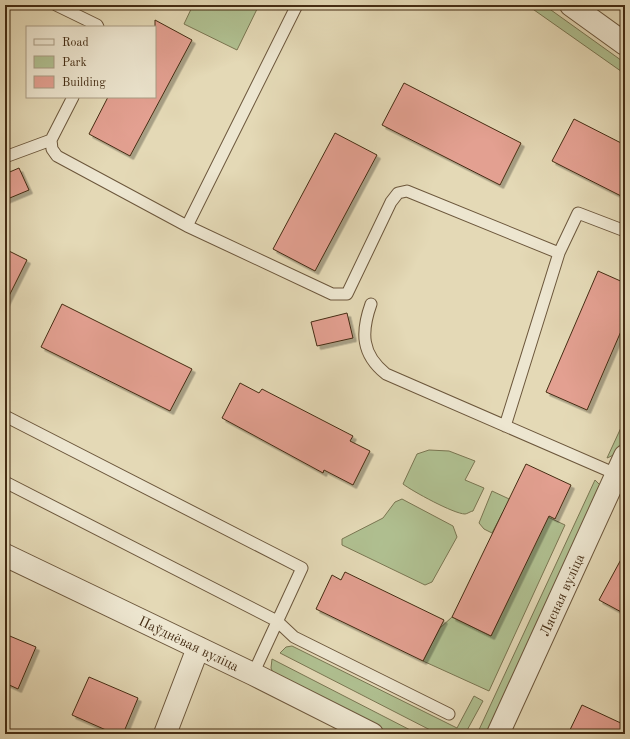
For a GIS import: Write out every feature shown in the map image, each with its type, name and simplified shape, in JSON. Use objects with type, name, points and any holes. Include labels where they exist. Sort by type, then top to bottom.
[{"type":"street","points":[[571,5],[625,44]]},
{"type":"street","name":"Лясная вуліца","points":[[498,734],[621,465]]},
{"type":"street","name":"Паўднёвая вуліца","points":[[5,556],[253,674],[372,734]]},
{"type":"street","points":[[164,734],[198,648]]},
{"type":"lane","points":[[56,5],[98,26]]},
{"type":"lane","points":[[187,226],[297,5]]},
{"type":"lane","points":[[72,98],[51,140],[52,149],[57,156],[187,226],[332,294],[347,294],[391,202],[398,193],[407,191],[558,253]]},
{"type":"lane","points":[[5,157],[51,140]]},
{"type":"lane","points":[[505,426],[558,253],[578,212],[625,231]]},
{"type":"lane","points":[[371,304],[364,322],[363,334],[370,357],[376,366],[386,374],[505,426],[621,465]]},
{"type":"lane","points":[[5,416],[302,568],[253,674]]},
{"type":"lane","points":[[5,482],[277,621],[294,637],[449,714]]},
{"type":"green space","points":[[193,5],[259,5],[237,50],[184,24]]},
{"type":"green space","points":[[527,5],[544,5],[625,63],[625,74]]},
{"type":"green space","points":[[625,419],[624,437],[620,447],[617,452],[607,458]]},
{"type":"green space","points":[[429,450],[449,451],[475,461],[465,480],[484,488],[473,511],[465,514],[452,510],[424,497],[403,484],[417,454]]},
{"type":"green space","points":[[595,480],[600,485],[598,494],[487,734],[477,734]]},
{"type":"green space","points":[[492,491],[565,525],[489,691],[423,661],[440,628],[452,617],[491,636],[541,531],[503,512],[492,533],[484,529],[479,523]]},
{"type":"green space","points":[[402,499],[453,526],[457,537],[432,582],[425,585],[342,545],[342,539],[383,518],[395,502]]},
{"type":"green space","points":[[292,646],[457,728],[474,696],[483,701],[465,734],[438,734],[280,653],[286,647]]},
{"type":"green space","points":[[272,659],[418,734],[388,734],[274,675],[271,668]]},
{"type":"building","points":[[155,20],[192,40],[130,156],[89,134],[107,98],[156,98]]},
{"type":"building","points":[[404,83],[521,143],[500,185],[382,125]]},
{"type":"building","points":[[574,119],[625,145],[625,198],[552,161]]},
{"type":"building","points":[[335,133],[377,155],[315,271],[273,249]]},
{"type":"building","points":[[19,168],[29,190],[5,200],[5,174]]},
{"type":"building","points":[[5,249],[27,260],[5,304]]},
{"type":"building","points":[[598,271],[625,283],[625,322],[587,410],[546,392]]},
{"type":"building","points":[[62,304],[192,369],[170,411],[41,347]]},
{"type":"building","points":[[347,313],[353,338],[317,346],[311,322]]},
{"type":"building","points":[[240,383],[259,393],[262,389],[353,436],[350,441],[370,451],[353,485],[324,470],[323,473],[222,418]]},
{"type":"building","points":[[526,464],[571,485],[555,519],[549,516],[491,636],[452,617]]},
{"type":"building","points":[[625,552],[625,614],[599,600]]},
{"type":"building","points":[[345,572],[444,620],[423,661],[316,609],[332,575],[341,580]]},
{"type":"building","points":[[5,634],[36,647],[18,689],[5,683]]},
{"type":"building","points":[[89,677],[138,698],[123,734],[115,734],[72,715]]},
{"type":"building","points":[[582,705],[625,725],[625,734],[568,734]]}]
